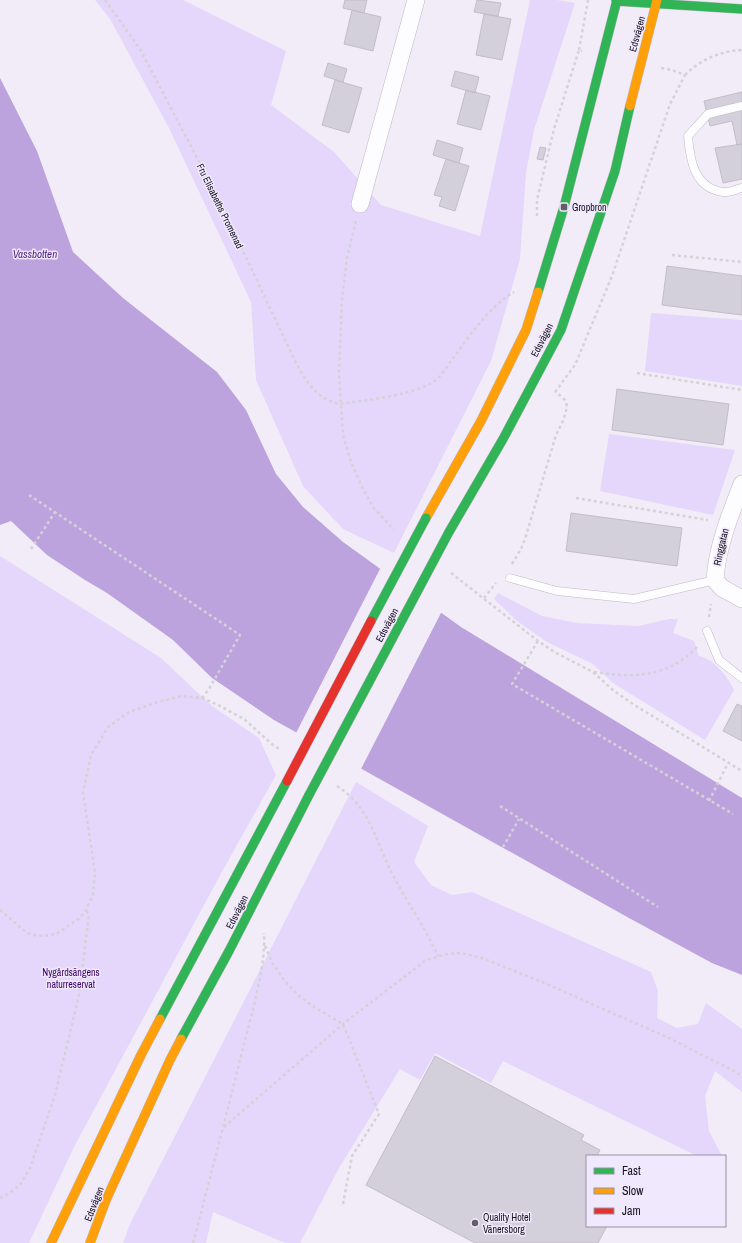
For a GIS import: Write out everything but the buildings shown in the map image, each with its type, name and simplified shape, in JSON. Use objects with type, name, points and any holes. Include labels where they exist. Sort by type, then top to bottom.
[{"type":"main road","points":[[616,0],[742,8]]},
{"type":"main road","name":"Edsvägen","points":[[51,1243],[141,1055],[426,518],[481,421],[526,330],[564,206],[616,0]]},
{"type":"main road","name":"Edsvägen","points":[[90,1243],[106,1200],[170,1060],[229,951],[309,795],[450,532],[561,330],[615,171],[640,64],[657,2]]},
{"type":"street","points":[[360,204],[416,0]]},
{"type":"street","name":"Ringgatan","points":[[742,484],[726,523],[716,568],[715,580],[722,588],[742,598]]},
{"type":"lane","points":[[742,106],[708,114],[688,136],[689,154],[694,169],[705,185],[724,192],[742,188]]},
{"type":"lane","points":[[509,574],[557,591],[634,599],[715,580]]},
{"type":"lane","points":[[707,631],[719,660],[742,678]]},
{"type":"path","name":"Fru Elisabeths Promenad","points":[[105,0],[140,49],[215,192],[292,356],[305,379],[323,398],[340,404]]},
{"type":"path","points":[[537,220],[537,200],[554,129],[579,50],[588,0]]},
{"type":"path","points":[[579,50],[601,56]]},
{"type":"path","points":[[685,75],[705,60],[718,54],[742,50]]},
{"type":"path","points":[[360,204],[347,257],[342,300],[339,372],[340,404],[410,392],[439,378],[491,310],[517,290]]},
{"type":"path","points":[[672,255],[742,262]]},
{"type":"path","points":[[637,373],[742,390]]},
{"type":"path","points":[[509,574],[525,539],[556,435],[564,419],[567,406],[565,400],[555,391]]},
{"type":"path","points":[[29,495],[240,635],[209,689],[202,698]]},
{"type":"path","points":[[576,498],[726,523]]},
{"type":"path","points":[[31,549],[55,512]]},
{"type":"path","points":[[715,580],[707,631],[700,644],[690,654],[663,670],[651,674],[615,675],[594,672],[614,691],[636,706],[742,771]]},
{"type":"path","points":[[484,598],[499,581]]},
{"type":"path","points":[[538,641],[512,684],[733,814]]},
{"type":"path","points":[[0,910],[27,933],[43,936],[56,934],[80,918],[86,910],[93,895],[96,872],[83,793],[91,755],[108,727],[129,712],[181,696],[202,698],[244,719],[273,745],[282,751]]},
{"type":"path","points":[[709,801],[728,763]]},
{"type":"path","points":[[331,782],[344,790],[364,812],[392,874],[429,936],[438,956]]},
{"type":"path","points":[[500,806],[658,907]]},
{"type":"path","points":[[503,847],[519,819]]},
{"type":"path","points":[[0,1198],[8,1194],[20,1184],[30,1168],[55,1095],[79,995],[89,915],[86,910]]},
{"type":"path","points":[[193,1243],[224,1127],[256,994],[265,946],[273,964],[284,980],[298,995],[314,1007],[343,1024],[379,1114],[352,1156],[343,1204]]},
{"type":"path","points":[[224,1127],[343,1024],[426,960],[438,956],[461,953],[482,958],[542,982],[669,1038],[736,1072],[742,1077]]},
{"type":"green space","points":[[95,0],[183,0],[286,51],[271,105],[334,152],[381,205],[480,236],[530,0],[557,0],[575,3],[534,130],[526,173],[520,259],[491,361],[394,553],[343,529],[303,486],[256,380],[251,302],[169,128],[110,19]]},
{"type":"green space","points":[[651,313],[742,320],[742,386],[645,371]]},
{"type":"green space","points":[[609,434],[735,450],[713,515],[600,491]]},
{"type":"green space","name":"Nygårdsängens naturreservat","points":[[0,556],[161,658],[212,706],[259,738],[276,775],[218,879],[74,1147],[29,1243],[0,1243]]},
{"type":"green space","points":[[498,593],[542,616],[577,623],[638,626],[669,619],[678,619],[673,633],[694,641],[699,656],[710,661],[720,669],[734,690],[705,740],[613,683],[593,664],[547,642],[517,621],[494,599]]},
{"type":"green space","points":[[356,782],[428,826],[414,862],[431,885],[452,895],[472,892],[651,972],[658,991],[657,1018],[677,1028],[698,1024],[706,1003],[742,1029],[742,1092],[715,1071],[705,1096],[709,1131],[721,1155],[695,1155],[503,1061],[491,1083],[435,1053],[420,1080],[400,1069],[339,1168],[300,1243],[285,1243],[213,1212],[206,1243],[123,1243],[130,1224]]},
{"type":"water","name":"Vassbotten","points":[[0,78],[37,151],[73,252],[123,298],[217,372],[246,410],[276,474],[303,507],[343,542],[461,627],[742,798],[742,975],[712,963],[629,918],[274,720],[212,678],[173,640],[107,593],[47,555],[11,521],[0,525]]},
{"type":"pier","points":[[381,567],[442,611],[360,771],[295,735]]},
{"type":"traffic: fast","points":[[538,292],[564,207],[617,0]]},
{"type":"traffic: fast","points":[[616,1],[742,9]]},
{"type":"traffic: fast","points":[[449,532],[503,439],[561,330],[615,171],[630,106]]},
{"type":"traffic: fast","points":[[371,621],[426,518]]},
{"type":"traffic: fast","points":[[309,795],[449,532]]},
{"type":"traffic: fast","points":[[160,1019],[287,781]]},
{"type":"traffic: fast","points":[[181,1039],[229,951],[309,795]]},
{"type":"traffic: slow","points":[[630,106],[657,0]]},
{"type":"traffic: slow","points":[[426,518],[481,421],[526,330],[538,292]]},
{"type":"traffic: slow","points":[[51,1243],[141,1055],[160,1019]]},
{"type":"traffic: slow","points":[[90,1243],[106,1200],[181,1039]]},
{"type":"traffic: jam","points":[[287,781],[371,621]]},
{"type":"place","name":"Gropbron","points":[[564,207]]},
{"type":"place","name":"Quality Hotel Vänersborg","points":[[475,1223]]}]
